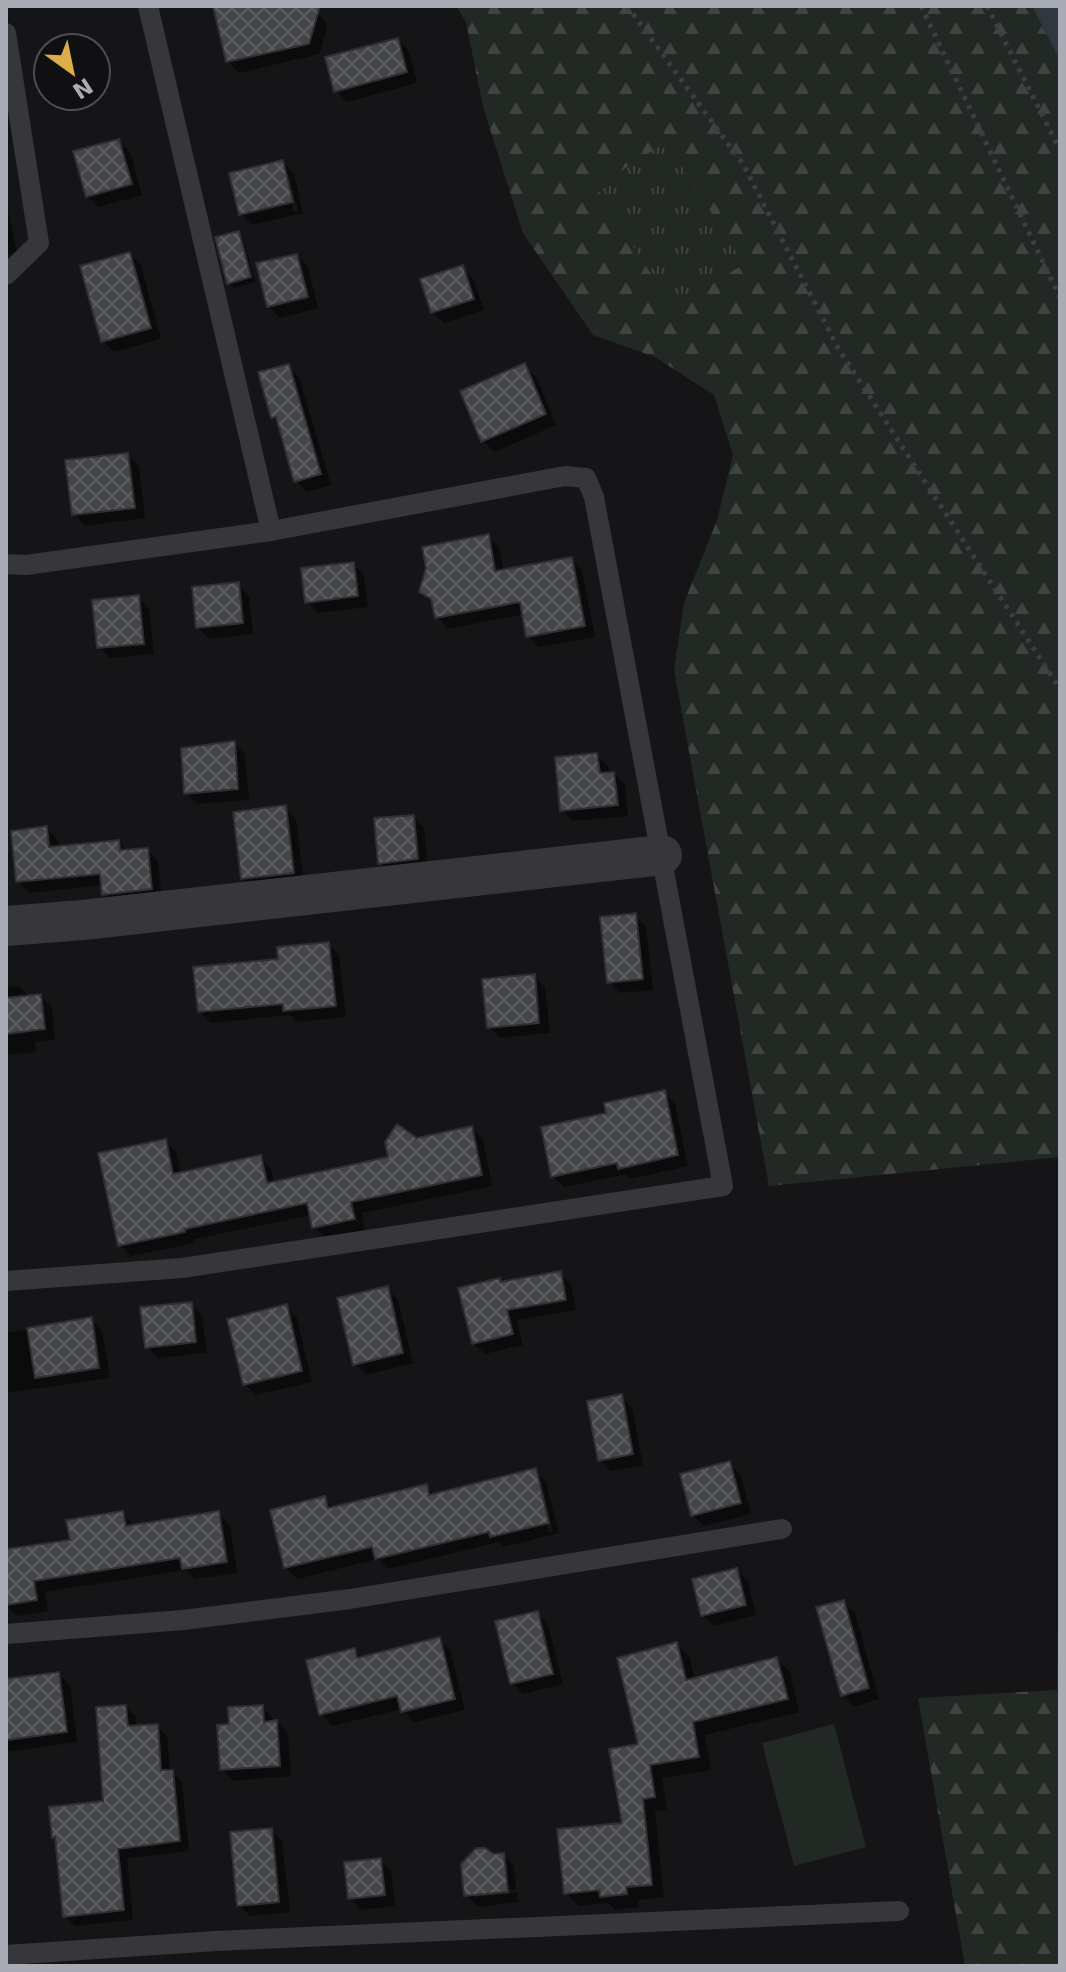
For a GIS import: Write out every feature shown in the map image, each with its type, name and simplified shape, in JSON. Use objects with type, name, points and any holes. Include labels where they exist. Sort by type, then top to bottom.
[{"type":"street","points":[[6,926],[99,919],[662,855]]},
{"type":"lane","points":[[148,6],[271,531]]},
{"type":"lane","points":[[6,33],[39,243],[6,275]]},
{"type":"lane","points":[[6,564],[26,565],[271,531],[565,476],[586,478],[594,497],[723,1186],[182,1268],[6,1281]]},
{"type":"lane","points":[[6,1634],[183,1620],[350,1599],[782,1529]]},
{"type":"lane","points":[[6,1955],[232,1940],[899,1911]]},
{"type":"path","points":[[627,6],[743,164],[838,348],[1060,689]]},
{"type":"path","points":[[921,6],[1060,298]]},
{"type":"path","points":[[987,6],[1060,150]]},
{"type":"green space","points":[[456,6],[1032,6],[1060,61],[1060,1157],[769,1186],[674,670],[684,603],[717,520],[733,455],[714,395],[655,357],[593,335],[523,233],[483,107],[466,22]]},
{"type":"green space","points":[[666,142],[744,264],[673,309],[596,187]]},
{"type":"green space","points":[[1060,1490],[1060,1966],[965,1966],[918,1698],[1057,1690]]},
{"type":"green space","points":[[834,1724],[866,1847],[794,1866],[762,1743]]},
{"type":"shaded area","points":[[1032,6],[1060,6],[1060,61]]},
{"type":"building","points":[[213,6],[320,6],[309,44],[226,62]]},
{"type":"building","points":[[398,38],[407,72],[334,92],[325,57]]},
{"type":"building","points":[[119,139],[132,184],[86,197],[73,151]]},
{"type":"building","points":[[283,160],[293,202],[239,215],[229,173]]},
{"type":"building","points":[[239,231],[251,277],[227,284],[215,237]]},
{"type":"building","points":[[130,252],[151,328],[101,342],[80,266]]},
{"type":"building","points":[[297,254],[308,297],[267,307],[256,263]]},
{"type":"building","points":[[463,265],[474,299],[431,313],[420,279]]},
{"type":"building","points":[[525,363],[546,414],[481,442],[460,391]]},
{"type":"building","points":[[289,364],[321,474],[294,482],[276,417],[271,418],[258,372]]},
{"type":"building","points":[[128,453],[135,508],[72,515],[65,460]]},
{"type":"building","points":[[489,534],[495,571],[572,557],[585,626],[526,637],[520,602],[435,618],[431,599],[419,592],[426,568],[422,547]]},
{"type":"building","points":[[354,562],[358,596],[305,603],[301,568]]},
{"type":"building","points":[[239,582],[243,623],[196,628],[192,587]]},
{"type":"building","points":[[139,595],[144,644],[97,648],[92,600]]},
{"type":"building","points":[[235,741],[238,789],[184,794],[181,748]]},
{"type":"building","points":[[597,753],[600,773],[614,772],[618,805],[560,811],[555,757]]},
{"type":"building","points":[[286,805],[294,873],[241,879],[233,812]]},
{"type":"building","points":[[414,815],[418,859],[378,864],[374,818]]},
{"type":"building","points":[[47,826],[49,847],[119,840],[120,850],[148,848],[152,889],[102,895],[100,874],[16,882],[11,831]]},
{"type":"building","points":[[636,913],[643,979],[607,983],[600,917]]},
{"type":"building","points":[[329,942],[336,1006],[283,1011],[283,1004],[198,1012],[193,967],[278,959],[277,947]]},
{"type":"building","points":[[535,974],[539,1023],[487,1028],[482,979]]},
{"type":"building","points":[[41,994],[45,1029],[6,1034],[6,998]]},
{"type":"building","points":[[665,1090],[678,1155],[618,1169],[617,1163],[551,1177],[541,1127],[606,1113],[604,1103]]},
{"type":"building","points":[[397,1124],[417,1138],[472,1126],[482,1175],[351,1202],[355,1219],[312,1228],[307,1203],[118,1246],[98,1153],[166,1139],[173,1174],[261,1155],[267,1183],[388,1157],[385,1142]]},
{"type":"building","points":[[561,1271],[566,1300],[507,1310],[513,1334],[472,1344],[458,1288],[500,1278],[500,1282]]},
{"type":"building","points":[[388,1286],[403,1353],[353,1365],[337,1298]]},
{"type":"building","points":[[192,1302],[196,1342],[145,1348],[140,1307]]},
{"type":"building","points":[[287,1304],[302,1371],[243,1385],[227,1319]]},
{"type":"building","points":[[92,1317],[99,1368],[35,1378],[27,1328]]},
{"type":"building","points":[[622,1394],[633,1454],[598,1461],[587,1401]]},
{"type":"building","points":[[730,1461],[741,1503],[691,1516],[680,1474]]},
{"type":"building","points":[[536,1468],[549,1523],[490,1537],[489,1532],[375,1559],[372,1547],[284,1568],[270,1510],[325,1496],[328,1508],[427,1484],[429,1495]]},
{"type":"building","points":[[123,1511],[126,1526],[219,1511],[227,1562],[182,1569],[180,1558],[34,1581],[37,1600],[6,1605],[6,1549],[70,1540],[66,1520]]},
{"type":"building","points":[[737,1568],[746,1605],[701,1616],[692,1579]]},
{"type":"building","points":[[844,1600],[869,1688],[841,1696],[816,1607]]},
{"type":"building","points":[[538,1611],[553,1674],[510,1684],[495,1621]]},
{"type":"building","points":[[440,1637],[455,1699],[401,1712],[397,1696],[319,1715],[306,1660],[355,1648],[357,1658]]},
{"type":"building","points":[[677,1642],[686,1680],[777,1657],[788,1699],[693,1722],[699,1757],[650,1765],[655,1797],[643,1799],[652,1885],[626,1887],[627,1894],[600,1897],[599,1890],[564,1894],[557,1829],[622,1823],[609,1749],[638,1744],[617,1658]]},
{"type":"building","points":[[59,1672],[67,1732],[6,1740],[6,1679]]},
{"type":"building","points":[[126,1705],[128,1726],[158,1724],[161,1770],[173,1770],[180,1841],[118,1849],[124,1910],[63,1917],[49,1807],[103,1801],[96,1707]]},
{"type":"building","points":[[263,1705],[264,1722],[277,1720],[280,1766],[220,1770],[217,1725],[229,1724],[228,1707]]},
{"type":"building","points":[[272,1828],[279,1902],[237,1906],[230,1832]]},
{"type":"building","points":[[476,1848],[485,1848],[494,1854],[504,1853],[508,1892],[464,1896],[461,1864]]},
{"type":"building","points":[[381,1858],[385,1895],[348,1899],[344,1862]]}]
